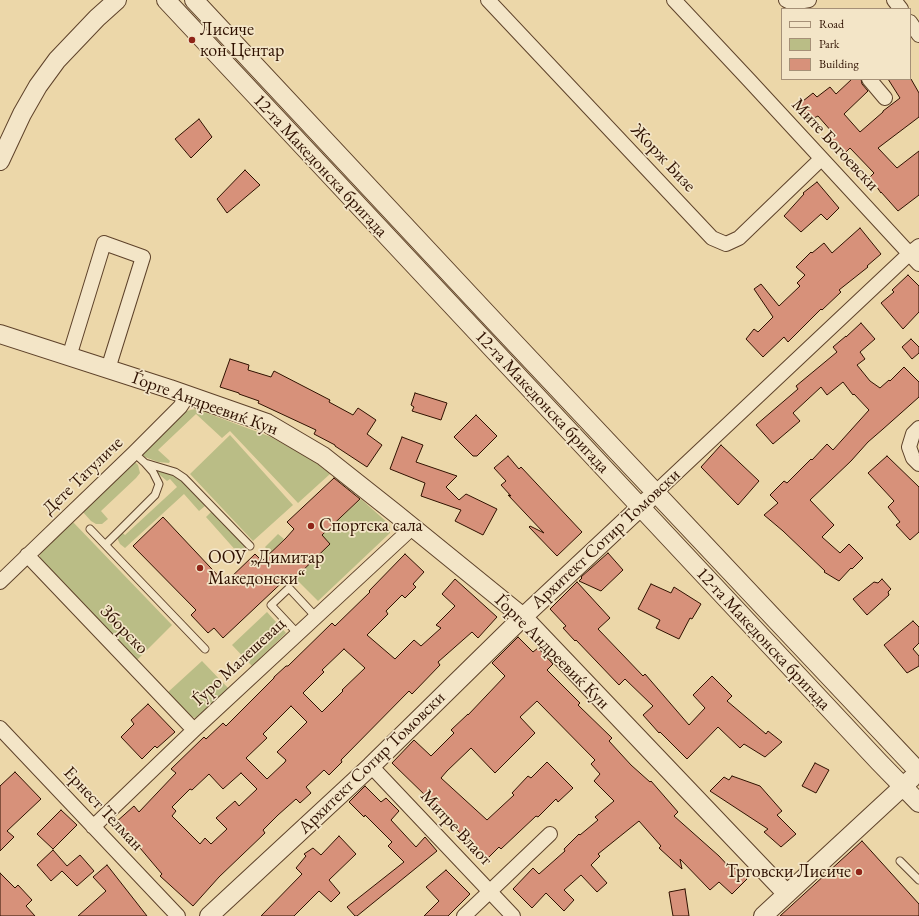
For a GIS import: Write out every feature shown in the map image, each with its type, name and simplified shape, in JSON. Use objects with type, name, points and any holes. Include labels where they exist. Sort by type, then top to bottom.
[{"type":"street","points":[[0,161],[22,114],[38,86],[57,60],[97,18],[117,0]]},
{"type":"street","name":"12-та Македонска бригада","points":[[166,0],[878,762],[904,786],[919,803]]},
{"type":"street","name":"12-та Македонска бригада","points":[[194,0],[919,771]]},
{"type":"street","name":"Жорж Бизе","points":[[488,0],[712,238],[726,244],[739,238],[821,159]]},
{"type":"street","name":"Мите Богоевски","points":[[674,0],[821,159],[914,250],[919,264]]},
{"type":"street","points":[[786,0],[792,3],[810,3]]},
{"type":"street","points":[[911,23],[919,35]]},
{"type":"street","points":[[871,80],[885,98]]},
{"type":"street","points":[[69,357],[104,243],[143,257],[108,369]]},
{"type":"street","name":"Архитект Сотир Томовски","points":[[208,916],[371,766],[522,617],[914,250]]},
{"type":"street","name":"Ѓорге Андреевиќ Кун","points":[[0,334],[188,395],[267,423],[295,438],[323,456],[413,527],[522,617],[786,894]]},
{"type":"street","name":"Дете Татуличе","points":[[0,582],[134,453],[180,407],[188,395]]},
{"type":"street","points":[[919,428],[913,434],[909,447],[913,458],[919,464]]},
{"type":"street","name":"Ѓуро Малешевац","points":[[94,827],[194,730],[413,527]]},
{"type":"street","name":"Зборско","points":[[27,556],[194,730]]},
{"type":"street","name":"Ернест Телман","points":[[0,728],[178,916]]},
{"type":"street","name":"Митре Влаот","points":[[371,766],[513,916]]},
{"type":"street","points":[[763,916],[919,771]]},
{"type":"street","points":[[464,916],[550,834]]},
{"type":"lane","points":[[106,544],[155,494],[159,484],[153,472],[134,453]]},
{"type":"lane","points":[[145,463],[175,472],[184,478],[250,546]]},
{"type":"lane","points":[[90,529],[205,648]]},
{"type":"lane","points":[[298,634],[271,605],[289,588],[316,617]]},
{"type":"lane","points":[[900,861],[919,880]]},
{"type":"green space","points":[[196,409],[271,437],[314,461],[330,474],[298,503],[230,431],[222,438],[196,414],[158,450],[170,461],[169,463],[158,462],[141,455],[186,411]]},
{"type":"green space","points":[[230,435],[293,505],[253,541],[190,474]]},
{"type":"green space","points":[[134,461],[138,465],[140,473],[101,511],[108,519],[102,524],[96,524],[91,521],[82,511]]},
{"type":"green space","points":[[154,470],[168,473],[179,478],[205,506],[199,511],[184,494],[125,548],[118,540],[118,529],[125,535],[177,487],[170,479],[167,481]]},
{"type":"green space","points":[[361,499],[389,524],[390,533],[318,601],[295,578],[330,544],[322,535]]},
{"type":"green space","points":[[212,511],[245,547],[238,553],[206,517]]},
{"type":"green space","points":[[72,521],[172,625],[136,661],[40,560],[42,550]]},
{"type":"green space","points":[[278,534],[284,539],[270,553],[265,547]]},
{"type":"green space","points":[[267,612],[286,633],[252,666],[232,645]]},
{"type":"green space","points":[[202,661],[229,689],[204,714],[195,718],[186,714],[167,693]]},
{"type":"building","points":[[911,79],[919,93],[919,117],[878,148],[897,168],[919,151],[919,195],[898,211],[881,193],[870,177],[874,173],[850,148],[844,154],[828,135],[832,132],[818,116],[810,120],[798,105],[813,93],[817,97],[830,87],[836,94],[851,80],[861,80],[862,84],[868,91],[844,114],[860,132],[900,98],[889,80]]},
{"type":"building","points":[[199,119],[212,137],[191,158],[175,139]]},
{"type":"building","points":[[245,170],[260,185],[227,213],[217,199]]},
{"type":"building","points":[[817,182],[839,208],[827,220],[821,214],[801,232],[784,216],[804,194],[803,193]]},
{"type":"building","points":[[860,228],[881,254],[867,266],[868,267],[839,290],[841,292],[822,310],[821,309],[788,342],[784,337],[763,357],[746,339],[754,329],[758,332],[773,317],[754,289],[761,284],[779,306],[800,286],[797,283],[805,275],[796,267],[811,252],[812,253],[824,243],[832,253]]},
{"type":"building","points":[[908,275],[919,286],[919,312],[903,329],[881,303],[894,292],[892,290]]},
{"type":"building","points":[[861,323],[875,339],[860,352],[865,359],[857,365],[870,381],[880,388],[889,380],[890,381],[904,367],[919,382],[919,397],[868,442],[851,461],[810,500],[834,525],[822,537],[840,553],[849,544],[863,558],[839,581],[824,572],[825,571],[783,531],[764,515],[778,503],[770,495],[784,481],[787,483],[827,444],[833,450],[869,410],[854,394],[853,395],[843,382],[827,395],[821,387],[793,413],[800,421],[773,444],[756,425],[798,389],[796,386],[837,352],[833,347]]},
{"type":"building","points":[[911,339],[919,347],[919,353],[912,359],[902,347]]},
{"type":"building","points":[[230,359],[249,365],[248,370],[271,377],[274,371],[330,400],[329,402],[353,415],[358,408],[376,420],[367,434],[382,445],[367,467],[335,445],[314,434],[316,430],[258,403],[259,401],[220,387]]},
{"type":"building","points":[[415,393],[447,403],[441,420],[412,411],[414,407],[411,405]]},
{"type":"building","points":[[476,415],[497,436],[477,456],[473,456],[454,437]]},
{"type":"building","points":[[402,437],[423,445],[416,462],[457,476],[446,487],[459,500],[466,494],[497,509],[483,535],[455,521],[461,510],[421,496],[425,483],[390,469]]},
{"type":"building","points":[[721,445],[759,481],[738,505],[701,467]]},
{"type":"building","points":[[508,456],[519,469],[521,467],[582,532],[557,556],[529,527],[530,526],[544,533],[508,495],[511,496],[501,485],[506,481],[494,468]]},
{"type":"building","points":[[887,456],[919,487],[919,532],[910,540],[896,525],[900,522],[888,507],[894,501],[868,473]]},
{"type":"building","name":"ООУ „Димитар Македонски“","points":[[334,478],[360,499],[322,535],[330,544],[295,578],[291,574],[223,638],[214,628],[208,633],[191,615],[196,610],[133,546],[163,517],[225,583],[255,554],[262,561],[286,538],[294,529],[287,522]]},
{"type":"building","points":[[608,553],[623,570],[601,591],[579,581],[582,578],[581,577]]},
{"type":"building","points":[[405,554],[424,572],[413,584],[416,587],[405,598],[402,595],[386,611],[388,614],[367,635],[395,659],[414,640],[421,646],[441,628],[436,625],[455,606],[442,594],[455,579],[497,617],[478,638],[472,632],[438,662],[440,665],[412,694],[409,691],[341,760],[342,762],[329,775],[324,770],[306,787],[311,793],[300,803],[296,799],[278,815],[263,830],[265,833],[219,877],[193,906],[160,876],[162,874],[129,835],[127,836],[115,823],[134,806],[139,812],[176,773],[171,769],[204,737],[206,739],[223,723],[226,726],[274,677],[286,666],[288,666],[332,623],[335,626],[370,592],[369,591]],"holes":[[[344,649],[365,668],[322,712],[303,693],[324,672],[322,670]],[[291,706],[307,722],[277,752],[286,760],[267,779],[246,758],[267,738],[263,734]],[[241,773],[257,789],[239,806],[235,801],[216,818],[227,829],[211,844],[205,838],[200,844],[172,816],[176,811],[172,807],[190,789],[192,790],[209,774],[223,789]]]},
{"type":"building","points":[[882,579],[891,589],[888,592],[889,595],[867,615],[853,599],[874,582],[878,583]]},
{"type":"building","points":[[577,582],[610,618],[598,629],[643,676],[645,674],[689,725],[705,708],[693,695],[712,676],[732,696],[727,701],[766,734],[768,731],[782,742],[765,757],[744,744],[740,748],[718,727],[687,759],[660,732],[659,733],[643,715],[653,706],[625,679],[619,685],[563,628],[566,626],[550,609]]},
{"type":"building","points":[[651,584],[671,593],[674,587],[701,604],[692,619],[690,618],[679,639],[656,628],[660,620],[638,609]]},
{"type":"building","points":[[913,621],[919,627],[919,643],[913,649],[919,656],[919,666],[907,673],[884,645]]},
{"type":"building","points":[[518,637],[533,652],[538,648],[553,664],[547,670],[580,703],[578,705],[612,738],[609,741],[631,765],[650,782],[651,781],[678,812],[674,816],[719,856],[732,870],[735,868],[747,879],[732,894],[719,882],[710,890],[680,859],[682,869],[659,848],[661,846],[639,821],[598,854],[600,856],[591,865],[607,883],[597,892],[581,875],[564,890],[574,900],[564,911],[546,893],[532,908],[513,889],[533,868],[539,874],[565,851],[564,849],[579,834],[580,835],[598,820],[595,817],[614,801],[594,781],[600,774],[591,764],[595,760],[537,701],[520,717],[535,733],[495,773],[471,748],[441,778],[487,820],[514,795],[512,793],[528,776],[531,778],[547,762],[573,788],[558,802],[556,799],[538,817],[536,816],[501,849],[499,847],[487,859],[457,830],[458,829],[428,802],[430,800],[392,763],[414,740],[431,756],[454,733],[451,730],[468,715],[505,676],[492,663]]},
{"type":"building","points":[[148,704],[175,732],[157,748],[155,746],[142,759],[121,737],[134,724],[131,720]]},
{"type":"building","points":[[815,763],[829,770],[816,793],[802,786]]},
{"type":"building","points":[[15,772],[41,799],[7,831],[14,837],[0,851],[0,786]]},
{"type":"building","points":[[732,776],[760,786],[782,811],[777,815],[796,834],[781,847],[764,832],[768,829],[710,791],[724,777],[729,780]]},
{"type":"building","points":[[365,786],[381,802],[386,798],[399,811],[391,820],[416,847],[425,837],[437,851],[357,916],[355,916],[347,907],[404,862],[388,846],[392,842],[365,815],[364,817],[349,802]]},
{"type":"building","points":[[61,810],[77,825],[53,849],[37,834]]},
{"type":"building","points":[[339,836],[356,854],[329,880],[340,893],[331,902],[319,891],[294,916],[261,916],[302,874],[296,868],[306,856],[304,854],[313,848],[321,855]]},
{"type":"building","name":"Трговски Лисиче","points":[[862,841],[919,904],[919,916],[780,916]]},
{"type":"building","points":[[53,850],[67,866],[80,855],[94,871],[77,886],[62,871],[51,881],[37,865]]},
{"type":"building","points":[[107,865],[147,916],[78,916],[106,891],[93,877]]},
{"type":"building","points":[[446,870],[470,894],[448,916],[424,916],[439,901],[426,887]]},
{"type":"building","points":[[0,873],[15,888],[18,885],[32,900],[26,906],[35,916],[0,916]]},
{"type":"building","points":[[685,889],[689,916],[673,916],[669,892]]},
{"type":"place","name":"Лисиче кон Центар","points":[[192,40]]},
{"type":"place","name":"Спортска сала","points":[[311,526]]},
{"type":"place","name":"ООУ „Димитар Македонски“","points":[[200,568]]},
{"type":"place","name":"Трговски Лисиче","points":[[859,872]]}]
